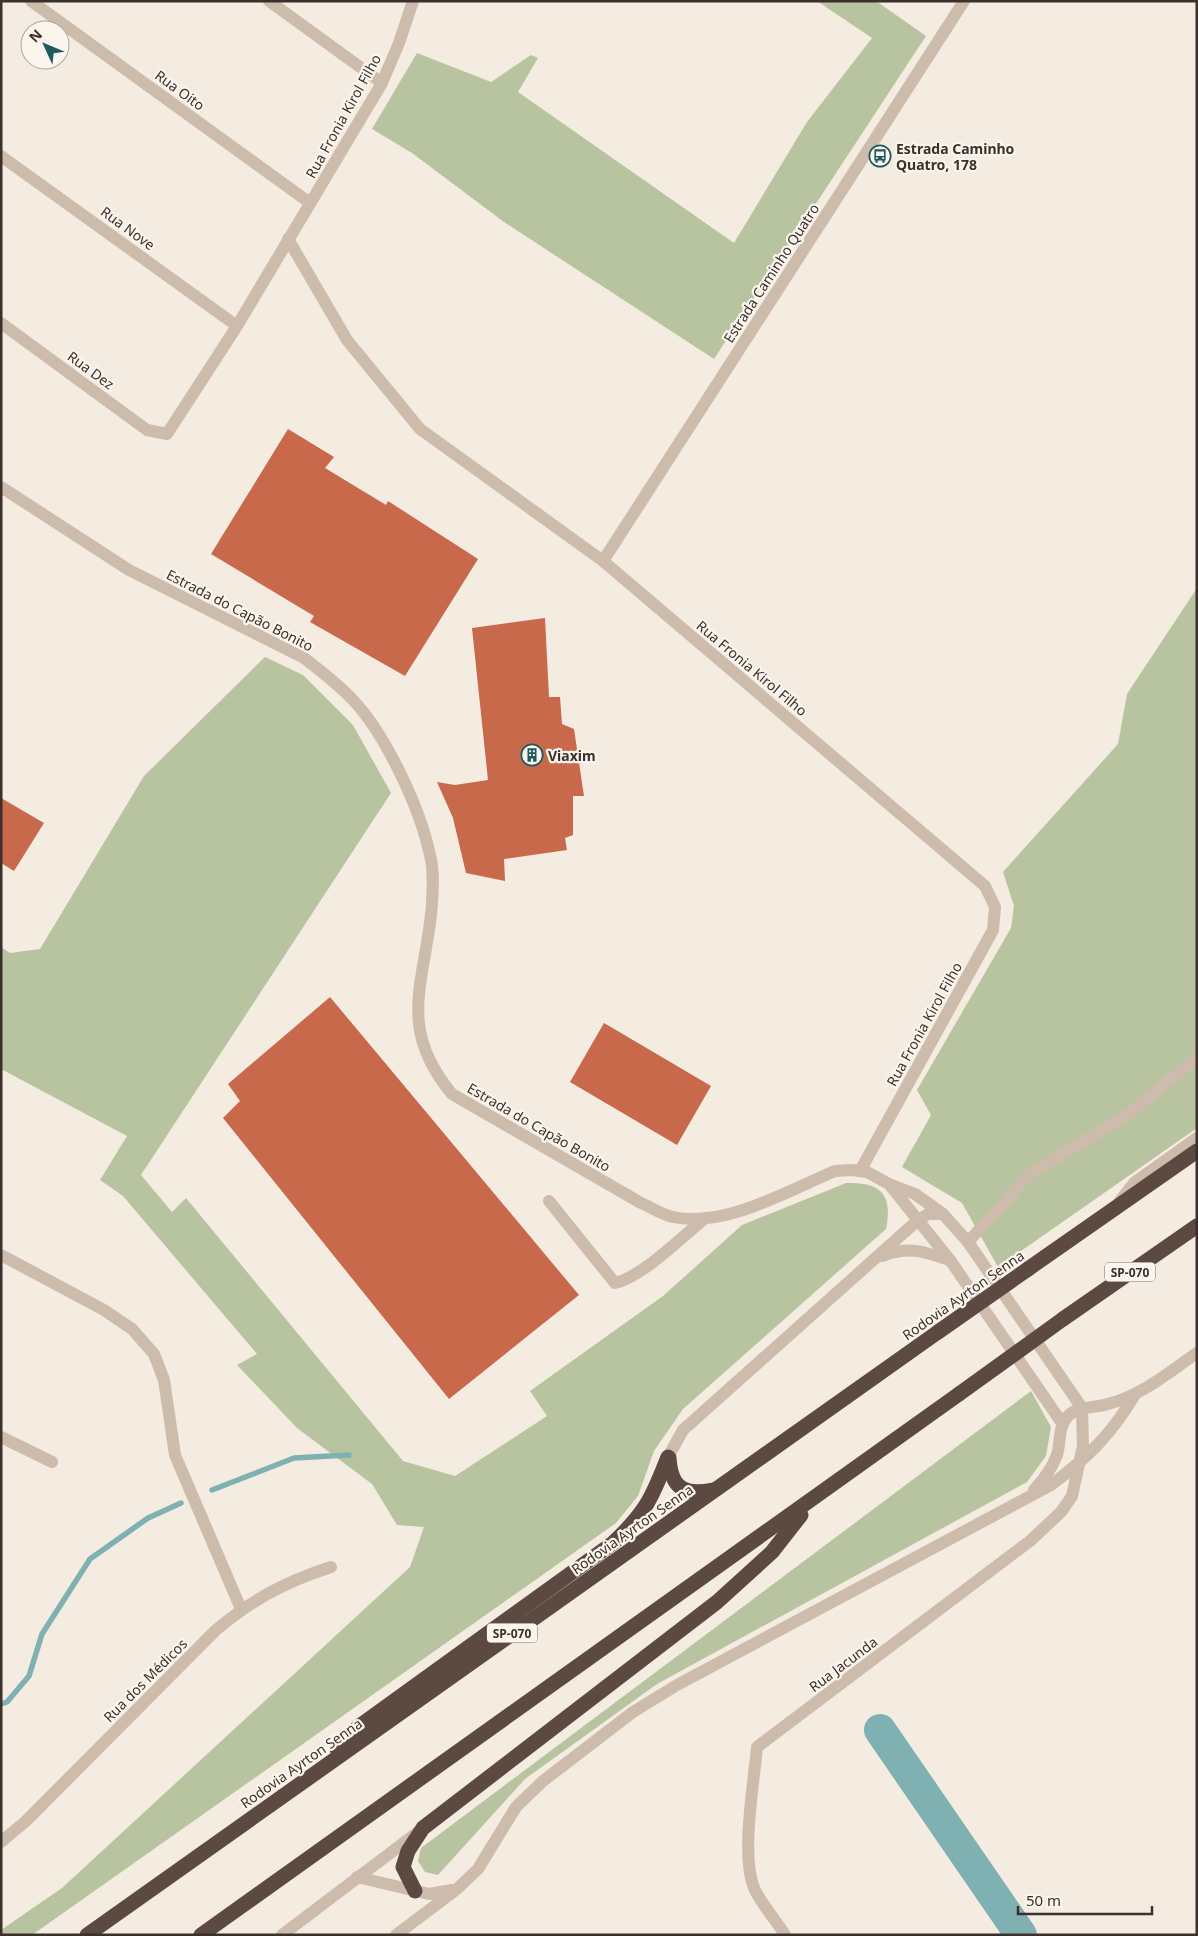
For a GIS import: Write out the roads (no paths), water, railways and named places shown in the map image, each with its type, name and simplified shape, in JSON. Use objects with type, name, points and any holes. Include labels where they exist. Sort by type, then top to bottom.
[{"type":"highway","name":"Rodovia Ayrton Senna","points":[[87,1935],[714,1490],[1197,1151]]},
{"type":"highway","name":"SP-070","points":[[201,1935],[811,1502],[1063,1319],[1197,1226]]},
{"type":"highway","points":[[668,1457],[670,1474],[676,1484],[687,1492],[699,1493],[714,1490]]},
{"type":"highway","points":[[307,1778],[358,1727],[613,1543],[638,1520],[652,1497],[668,1457]]},
{"type":"highway","points":[[415,1891],[403,1867],[408,1850],[423,1828],[717,1602],[772,1552],[811,1502]]},
{"type":"street","name":"Rua Oito","points":[[31,1],[310,203]]},
{"type":"street","points":[[269,1],[382,83]]},
{"type":"street","name":"Rua Fronia Kirol Filho","points":[[167,434],[237,326],[382,83],[399,43],[412,1]]},
{"type":"street","name":"Estrada Caminho Quatro","points":[[603,561],[964,1]]},
{"type":"street","name":"Rua Nove","points":[[1,156],[237,326]]},
{"type":"street","name":"Rua Fronia Kirol Filho","points":[[288,239],[347,340],[420,428],[603,561],[985,886],[995,908],[993,930],[860,1171]]},
{"type":"street","name":"Rua Dez","points":[[1,324],[147,430],[167,434]]},
{"type":"street","name":"Estrada do Capão Bonito","points":[[1,487],[129,570],[304,658],[323,672],[353,700],[376,728],[405,786],[430,855],[432,904],[417,1014],[420,1040],[437,1076],[452,1094],[641,1203],[672,1217],[705,1218],[732,1214],[834,1171],[860,1171],[915,1194],[943,1214],[968,1242],[1082,1408]]},
{"type":"street","points":[[968,1242],[1030,1174],[1127,1115],[1197,1058]]},
{"type":"street","points":[[1113,1210],[1134,1183],[1197,1138]]},
{"type":"street","name":"Estrada do Capão Bonito","points":[[889,1184],[916,1221],[950,1260],[1062,1423]]},
{"type":"street","points":[[549,1201],[615,1283],[626,1280],[643,1268],[705,1218]]},
{"type":"street","points":[[668,1457],[683,1430],[916,1221],[928,1214],[943,1214]]},
{"type":"street","points":[[875,1259],[897,1250],[919,1250],[950,1260]]},
{"type":"street","points":[[1,1255],[104,1310],[132,1329],[154,1354],[164,1380],[174,1455],[242,1609]]},
{"type":"street","points":[[1026,1499],[1048,1476],[1056,1456],[1062,1423],[1069,1414],[1082,1408],[1101,1406],[1134,1396],[1197,1353]]},
{"type":"street","points":[[396,1935],[457,1889],[478,1869],[516,1807],[543,1781],[634,1712],[677,1685],[1051,1485],[1078,1465],[1117,1424],[1134,1396]]},
{"type":"street","name":"Rua Jacunda","points":[[785,1935],[755,1890],[750,1876],[749,1827],[757,1747],[1030,1541],[1061,1512],[1072,1496],[1084,1432],[1082,1408]]},
{"type":"street","points":[[1,1437],[52,1462]]},
{"type":"street","name":"Rua dos Médicos","points":[[1,1842],[33,1814],[216,1630],[242,1609],[277,1587],[331,1567]]},
{"type":"street","points":[[282,1935],[423,1828]]},
{"type":"street","points":[[357,1877],[429,1894],[457,1889]]},
{"type":"waterway","points":[[212,1490],[294,1458],[349,1455]]},
{"type":"waterway","points":[[1,1704],[7,1702],[29,1676],[42,1634],[90,1559],[148,1518],[181,1503]]},
{"type":"waterway","points":[[880,1730],[1021,1935]]},
{"type":"place","name":"Estrada Caminho Quatro, 178","points":[[880,156]]},
{"type":"place","name":"Viaxim","points":[[532,755]]}]
